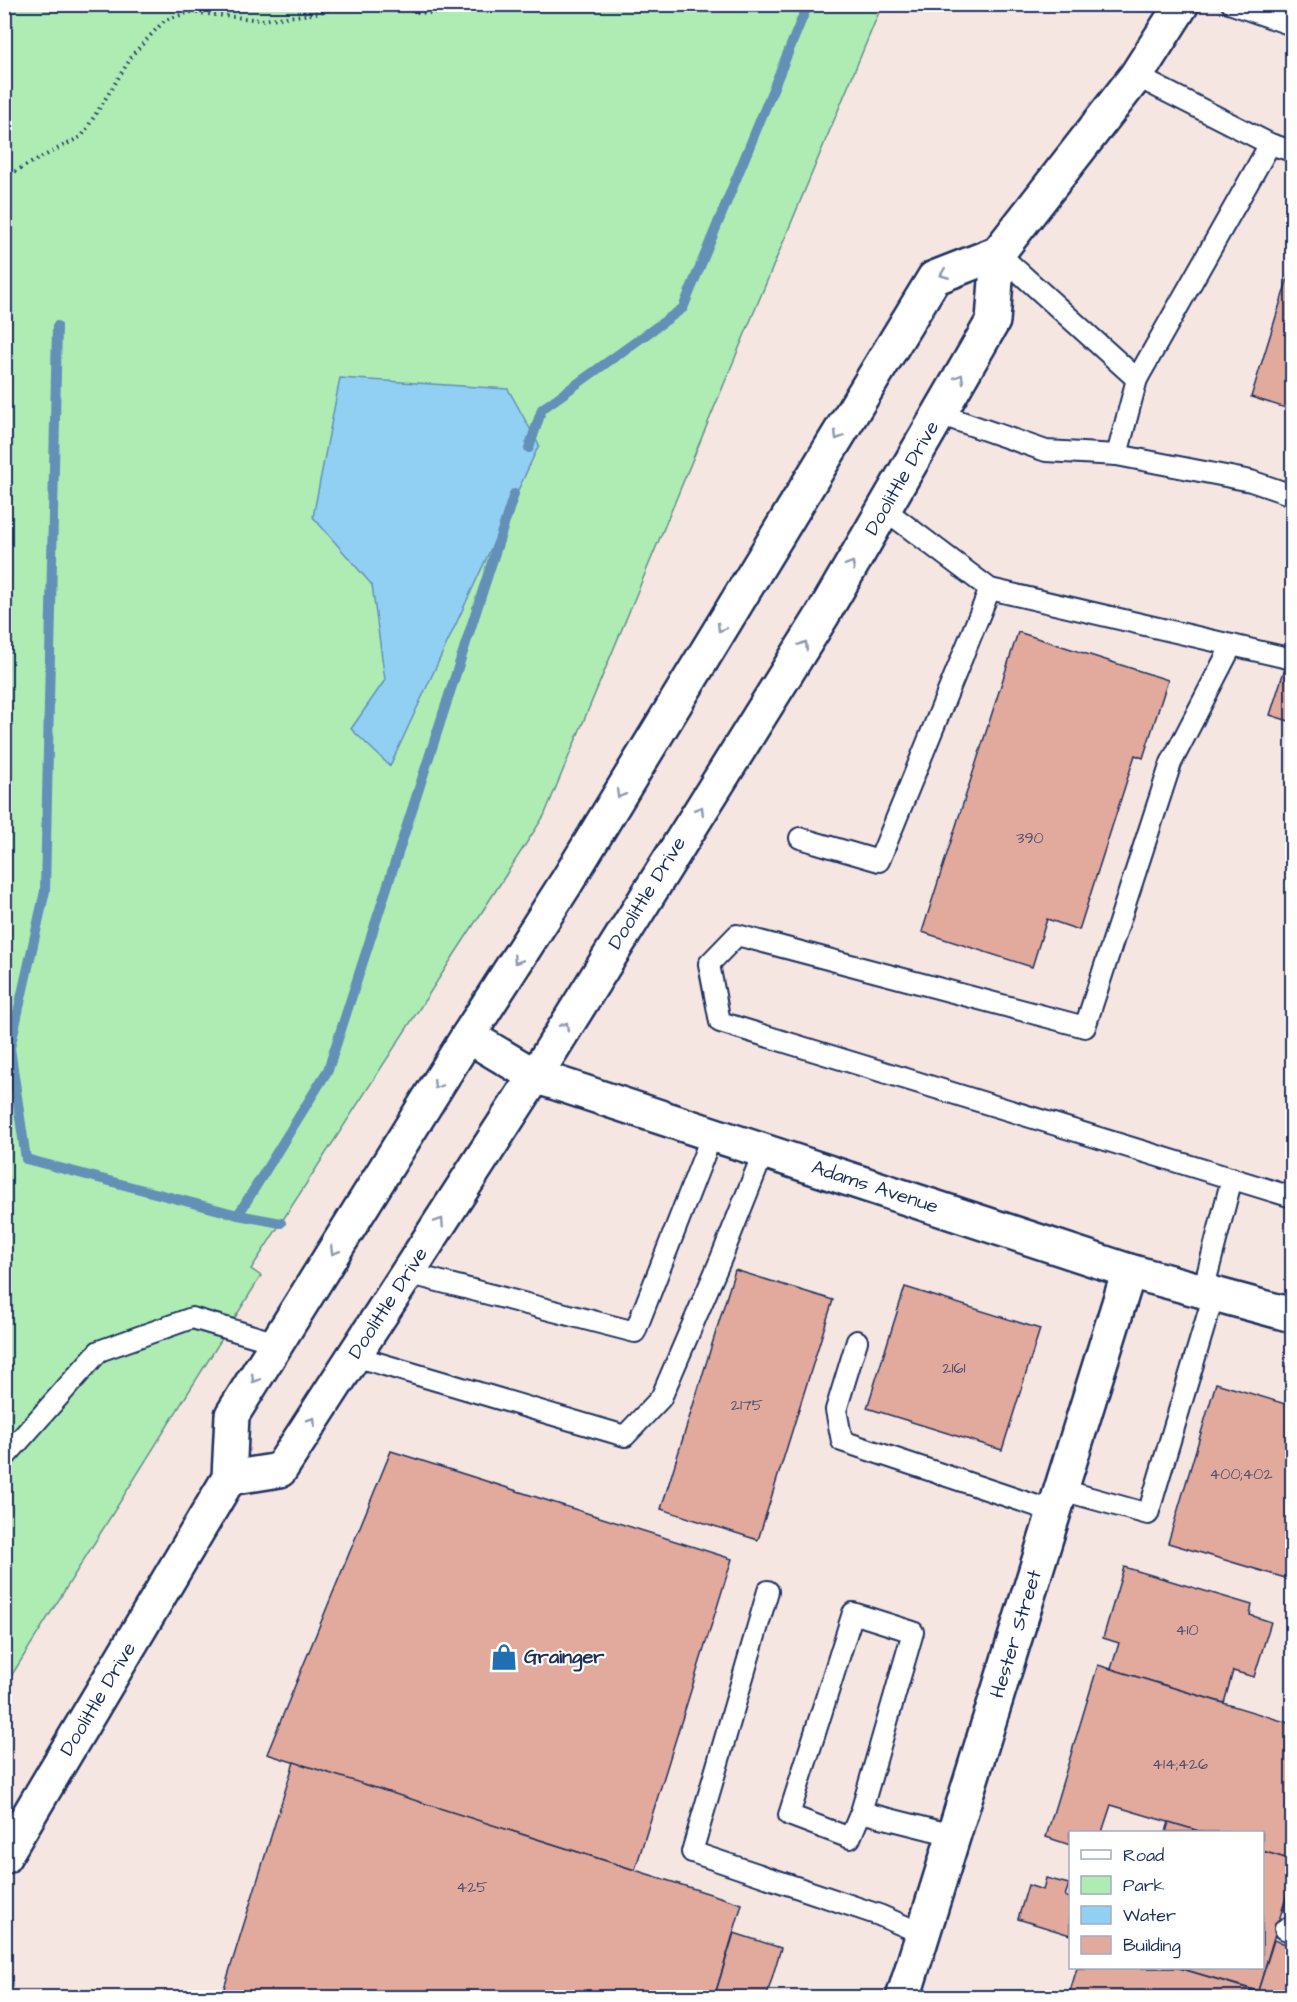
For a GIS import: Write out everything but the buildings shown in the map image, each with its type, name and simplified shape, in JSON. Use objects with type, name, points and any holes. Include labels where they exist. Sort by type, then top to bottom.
[{"type":"main road","points":[[998,254],[1136,76],[1182,4]]},
{"type":"main road","name":"Doolittle Drive","points":[[4,1857],[229,1478],[232,1415],[468,1036],[566,884],[934,278],[998,254],[993,321],[822,616],[535,1076],[280,1470],[229,1478]]},
{"type":"main road","name":"Adams Avenue","points":[[468,1036],[535,1076],[1129,1271],[1293,1315]]},
{"type":"main road","name":"Hester Street","points":[[903,1998],[1129,1271]]},
{"type":"lane","points":[[1232,4],[1293,25]]},
{"type":"lane","points":[[1136,76],[1270,144],[1293,151]]},
{"type":"lane","points":[[1117,455],[1137,379],[1270,144]]},
{"type":"lane","points":[[998,254],[1137,379]]},
{"type":"lane","points":[[939,414],[1046,451],[1117,455],[1251,481],[1293,495]]},
{"type":"lane","points":[[884,509],[990,589],[1293,659]]},
{"type":"lane","points":[[800,838],[879,861],[990,589]]},
{"type":"lane","points":[[1232,645],[1171,763],[1085,1027],[737,935],[709,964],[720,1022],[1293,1197]]},
{"type":"lane","points":[[407,1273],[635,1332],[712,1135]]},
{"type":"lane","points":[[354,1356],[625,1436],[661,1398],[764,1151]]},
{"type":"lane","points":[[857,1341],[837,1410],[842,1441],[1058,1501],[1148,1514],[1208,1293],[1232,1178]]},
{"type":"lane","points":[[4,1458],[99,1351],[192,1318],[277,1343]]},
{"type":"lane","points":[[768,1591],[692,1852],[879,1915],[923,1934]]},
{"type":"lane","points":[[854,1613],[913,1632],[861,1812],[850,1838],[789,1815],[854,1613]]},
{"type":"lane","points":[[861,1812],[953,1835]]},
{"type":"path","points":[[4,177],[82,136],[134,53],[165,21],[190,12],[261,20],[312,14],[342,6],[369,4]]},
{"type":"path","points":[[388,4],[422,14],[451,10],[458,4]]},
{"type":"green space","points":[[5,5],[882,5],[544,816],[251,1269],[261,1276],[5,1686]]},
{"type":"water","points":[[340,378],[508,389],[539,445],[390,766],[351,729],[385,680],[372,585],[313,517]]},
{"type":"waterway","points":[[529,448],[542,409],[683,308],[808,4]]},
{"type":"waterway","points":[[57,326],[45,891],[10,1048],[26,1159],[238,1215],[328,1070],[514,494]]},
{"type":"waterway","points":[[238,1215],[281,1223]]},
{"type":"place","name":"Grainger","points":[[504,1657]]}]
